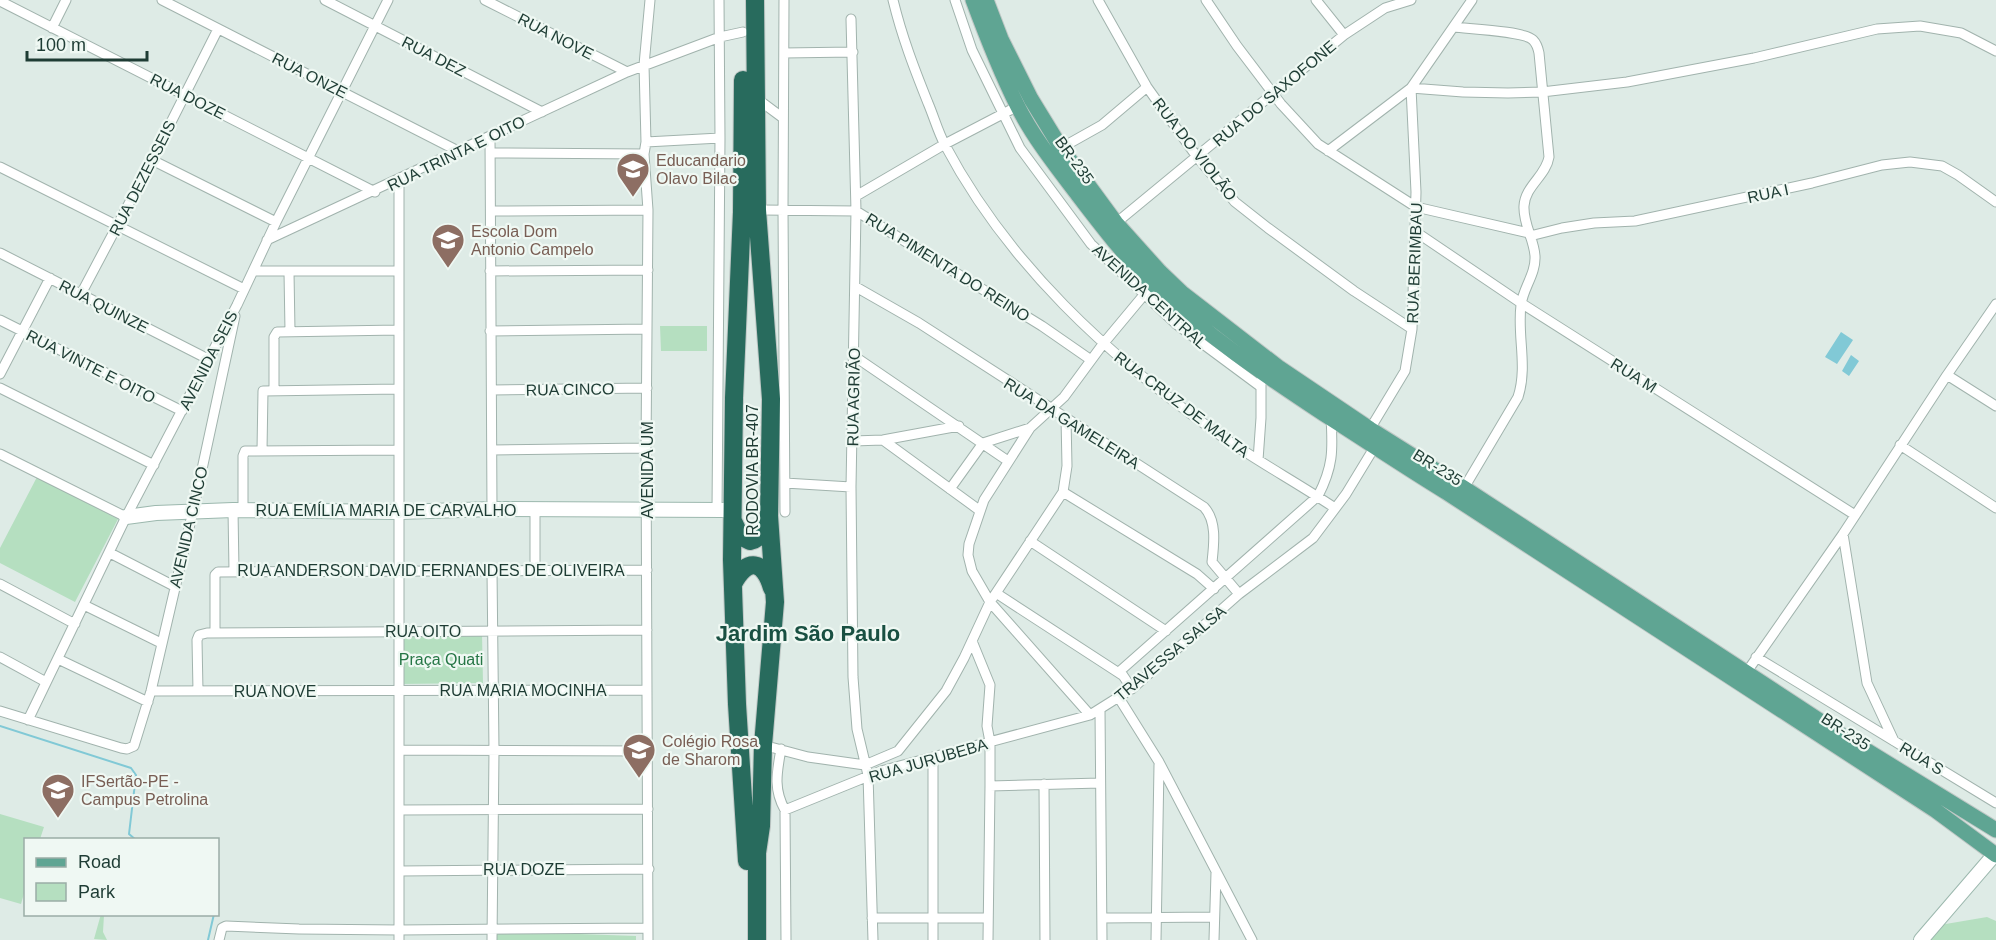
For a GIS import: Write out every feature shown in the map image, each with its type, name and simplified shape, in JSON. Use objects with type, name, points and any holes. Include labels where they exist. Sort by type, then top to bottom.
[{"type":"highway","name":"RODOVIA BR-407","points":[[743,0],[742,212],[734,387],[724,514],[733,584],[737,714],[746,832],[747,940]]},
{"type":"highway","name":"RODOVIA BR-407","points":[[755,0],[757,210],[777,514],[772,747],[757,853],[757,940]]},
{"type":"highway","points":[[724,514],[740,536],[750,541],[758,539],[777,514]]},
{"type":"highway","points":[[733,584],[746,566],[757,566],[768,577],[775,602]]},
{"type":"main road","name":"BR-235","points":[[973,0],[1018,106],[1039,142],[1149,289],[1178,298],[1370,429],[1843,736],[1996,830]]},
{"type":"main road","name":"BR-235","points":[[986,0],[1001,39],[1030,99],[1061,148],[1116,223],[1160,272],[1178,298],[1261,380],[1331,418],[1374,448],[1446,492],[1935,810],[1995,854]]},
{"type":"street","points":[[52,28],[66,0]]},
{"type":"street","name":"RUA ONZE","points":[[162,0],[458,152]]},
{"type":"street","name":"RUA DEZ","points":[[325,0],[542,112]]},
{"type":"street","name":"AVENIDA SEIS","points":[[28,720],[126,517],[237,305],[267,240],[388,0]]},
{"type":"street","name":"RUA NOVE","points":[[485,0],[627,72]]},
{"type":"street","name":"AVENIDA UM","points":[[648,940],[646,448],[648,210],[644,154],[646,142],[644,65],[650,0]]},
{"type":"street","points":[[719,0],[724,514]]},
{"type":"street","points":[[777,514],[785,483],[784,0]]},
{"type":"street","name":"RUA CRUZ DE MALTA","points":[[893,0],[902,39],[945,144],[995,225],[1040,281],[1129,368],[1258,460],[1335,508]]},
{"type":"street","name":"AVENIDA CENTRAL","points":[[955,0],[972,50],[1020,148],[1091,244],[1117,270],[1149,289],[1176,324],[1261,380]]},
{"type":"street","name":"RUA DO VIOLÃO","points":[[1098,0],[1147,87],[1197,157],[1235,202],[1354,291],[1412,329]]},
{"type":"street","points":[[1206,0],[1273,93],[1306,133],[1328,151],[1416,207],[1530,234]]},
{"type":"street","points":[[1316,0],[1344,35]]},
{"type":"street","name":"RUA DO SAXOFONE","points":[[1116,223],[1384,4],[1411,0]]},
{"type":"street","points":[[1328,151],[1411,88],[1472,0]]},
{"type":"street","name":"RUA DOZE","points":[[0,1],[375,192]]},
{"type":"street","name":"RUA AGRIÃO","points":[[851,19],[856,196],[851,487],[853,676],[857,729],[868,775],[873,940]]},
{"type":"street","points":[[1411,88],[1488,93],[1542,92],[1627,82],[1743,60],[1877,29],[1920,26],[1961,33],[1996,51]]},
{"type":"street","points":[[1454,27],[1518,34],[1533,40],[1539,53],[1549,157],[1545,169],[1525,199],[1526,222],[1535,259],[1531,278],[1521,303],[1523,374],[1518,397],[1464,488]]},
{"type":"street","name":"RUA DEZESSEIS","points":[[81,294],[218,29]]},
{"type":"street","name":"RUA TRINTA E OITO","points":[[267,240],[375,192],[627,72],[720,37],[743,32]]},
{"type":"street","points":[[784,53],[853,52]]},
{"type":"street","points":[[1061,148],[1102,125],[1147,87]]},
{"type":"street","name":"RUA BERIMBAU","points":[[1370,429],[1405,371],[1412,329],[1416,207],[1411,88]]},
{"type":"street","points":[[755,97],[783,118]]},
{"type":"street","points":[[856,196],[945,144],[1018,106]]},
{"type":"street","points":[[490,137],[492,509]]},
{"type":"street","points":[[646,142],[720,138]]},
{"type":"street","points":[[491,153],[644,154]]},
{"type":"street","points":[[152,160],[276,222]]},
{"type":"street","name":"RUA I","points":[[1530,234],[1572,226],[1635,221],[1812,183],[1881,165],[1910,162],[1942,166],[1996,202]]},
{"type":"street","points":[[0,167],[244,289]]},
{"type":"street","points":[[399,180],[399,935]]},
{"type":"street","points":[[491,212],[648,210]]},
{"type":"street","name":"RUA PIMENTA DO REINO","points":[[757,210],[856,210],[1033,320],[1091,360]]},
{"type":"street","name":"RUA M","points":[[1416,232],[1521,303],[1855,515]]},
{"type":"street","name":"RUA QUINZE","points":[[0,253],[208,359]]},
{"type":"street","points":[[490,272],[648,270]]},
{"type":"street","points":[[253,271],[398,271]]},
{"type":"street","points":[[289,272],[290,331]]},
{"type":"street","points":[[0,374],[50,278]]},
{"type":"street","name":"RUA DA GAMELEIRA","points":[[856,287],[919,323],[1204,507],[1210,514],[1213,529],[1212,562],[1239,594]]},
{"type":"street","points":[[1090,715],[993,598],[977,583],[968,555],[969,544],[979,510],[991,487],[1030,428],[1064,397],[1103,344],[1149,289]]},
{"type":"street","points":[[1746,673],[1843,534],[1900,445],[1996,304]]},
{"type":"street","name":"AVENIDA CINCO","points":[[28,720],[121,748],[134,746],[151,691],[193,511],[237,305]]},
{"type":"street","name":"RUA VINTE E OITO","points":[[0,320],[182,411]]},
{"type":"street","points":[[490,331],[647,329]]},
{"type":"street","points":[[274,390],[274,337],[276,333],[399,330]]},
{"type":"street","points":[[854,356],[1008,461]]},
{"type":"street","points":[[1947,375],[1996,406]]},
{"type":"street","points":[[1258,460],[1261,380]]},
{"type":"street","points":[[0,388],[154,465]]},
{"type":"street","name":"RUA CINCO","points":[[492,390],[647,388]]},
{"type":"street","points":[[262,450],[263,391],[399,390]]},
{"type":"street","points":[[786,940],[785,810],[779,799],[772,747],[808,757],[865,765],[898,751],[946,691],[993,598],[1064,492],[1067,466],[1066,418]]},
{"type":"street","points":[[1318,496],[1325,483],[1332,458],[1331,418]]},
{"type":"street","points":[[852,441],[883,440],[959,426]]},
{"type":"street","points":[[950,489],[983,443],[1030,428]]},
{"type":"street","points":[[883,440],[979,510]]},
{"type":"street","points":[[1900,445],[1996,508]]},
{"type":"street","points":[[492,450],[646,448]]},
{"type":"street","points":[[1239,594],[1314,538],[1374,448]]},
{"type":"street","points":[[234,571],[245,451],[399,450]]},
{"type":"street","points":[[0,454],[126,517]]},
{"type":"street","points":[[785,483],[851,487]]},
{"type":"street","name":"TRAVESSA SALSA","points":[[1064,492],[1197,574],[1214,589]]},
{"type":"street","name":"TRAVESSA SALSA","points":[[1121,674],[1318,496]]},
{"type":"street","name":"RUA EMÍLIA MARIA DE CARVALHO","points":[[126,517],[142,514],[238,510],[399,512],[492,509],[646,510],[724,514]]},
{"type":"street","points":[[535,510],[535,570]]},
{"type":"street","points":[[1843,534],[1867,683],[1894,741]]},
{"type":"street","points":[[1030,541],[1166,631]]},
{"type":"street","points":[[110,553],[174,586]]},
{"type":"street","name":"RUA ANDERSON DAVID FERNANDES DE OLIVEIRA","points":[[215,632],[216,572],[646,570]]},
{"type":"street","points":[[492,571],[494,750],[492,940]]},
{"type":"street","points":[[0,584],[75,624]]},
{"type":"street","name":"TRAVESSA SALSA","points":[[1100,711],[1132,689],[1239,594]]},
{"type":"street","points":[[993,598],[1121,674],[1132,689]]},
{"type":"street","points":[[84,605],[161,643]]},
{"type":"street","name":"RUA OITO","points":[[198,691],[197,640],[199,635],[215,632],[647,630]]},
{"type":"street","points":[[972,641],[990,685],[987,726],[990,742],[988,940]]},
{"type":"street","points":[[0,657],[46,682]]},
{"type":"street","name":"RUA S","points":[[1756,657],[1996,803]]},
{"type":"street","points":[[58,659],[148,702]]},
{"type":"street","name":"RUA NOVE","points":[[151,691],[400,690]]},
{"type":"street","name":"RUA MARIA MOCINHA","points":[[400,690],[647,690]]},
{"type":"street","points":[[1119,698],[1159,762],[1252,940]]},
{"type":"street","points":[[0,711],[28,720]]},
{"type":"street","points":[[1100,711],[1102,940]]},
{"type":"street","name":"RUA JURUBEBA","points":[[785,810],[868,775],[1100,711]]},
{"type":"street","points":[[400,750],[648,751]]},
{"type":"street","points":[[933,757],[933,940]]},
{"type":"street","points":[[1156,940],[1159,762]]},
{"type":"street","points":[[990,786],[1100,783]]},
{"type":"street","points":[[1044,784],[1045,940]]},
{"type":"street","points":[[400,810],[648,809]]},
{"type":"street","points":[[1921,940],[1995,854]]},
{"type":"street","name":"RUA DOZE","points":[[400,871],[649,869]]},
{"type":"street","points":[[1214,940],[1216,873]]},
{"type":"street","points":[[1102,918],[1214,917]]},
{"type":"street","points":[[872,918],[988,918]]},
{"type":"street","points":[[219,940],[223,927],[399,935],[492,928],[647,928]]},
{"type":"street","points":[[298,940],[299,929]]},
{"type":"green space","points":[[660,326],[707,326],[707,351],[661,351]]},
{"type":"green space","points":[[37,477],[118,519],[75,602],[0,563],[0,548]]},
{"type":"green space","name":"Praça Quati","points":[[482,633],[483,683],[400,684],[400,634]]},
{"type":"green space","points":[[0,814],[44,827],[40,838],[24,838],[24,894],[21,904],[0,898]]},
{"type":"green space","points":[[100,916],[104,916],[103,932],[107,940],[94,939]]},
{"type":"green space","points":[[1987,917],[1996,921],[1996,940],[1917,940],[1928,927]]},
{"type":"green space","points":[[497,931],[636,936],[636,940],[496,940]]},
{"type":"water","points":[[1841,332],[1853,340],[1837,364],[1825,357]]},
{"type":"water","points":[[1851,355],[1859,361],[1849,376],[1842,371]]},
{"type":"waterway","points":[[0,726],[131,768],[136,775],[129,834],[134,838]]},
{"type":"waterway","points":[[208,940],[214,916]]},
{"type":"place","name":"Educandario Olavo Bilac","points":[[633,198]]},
{"type":"place","name":"Escola Dom Antonio Campelo","points":[[448,269]]},
{"type":"place","name":"Colégio Rosa de Sharom","points":[[639,779]]},
{"type":"place","name":"IFSertão-PE - Campus Petrolina","points":[[58,819]]},
{"type":"district","name":"Jardim São Paulo","points":[[808,633]]}]
